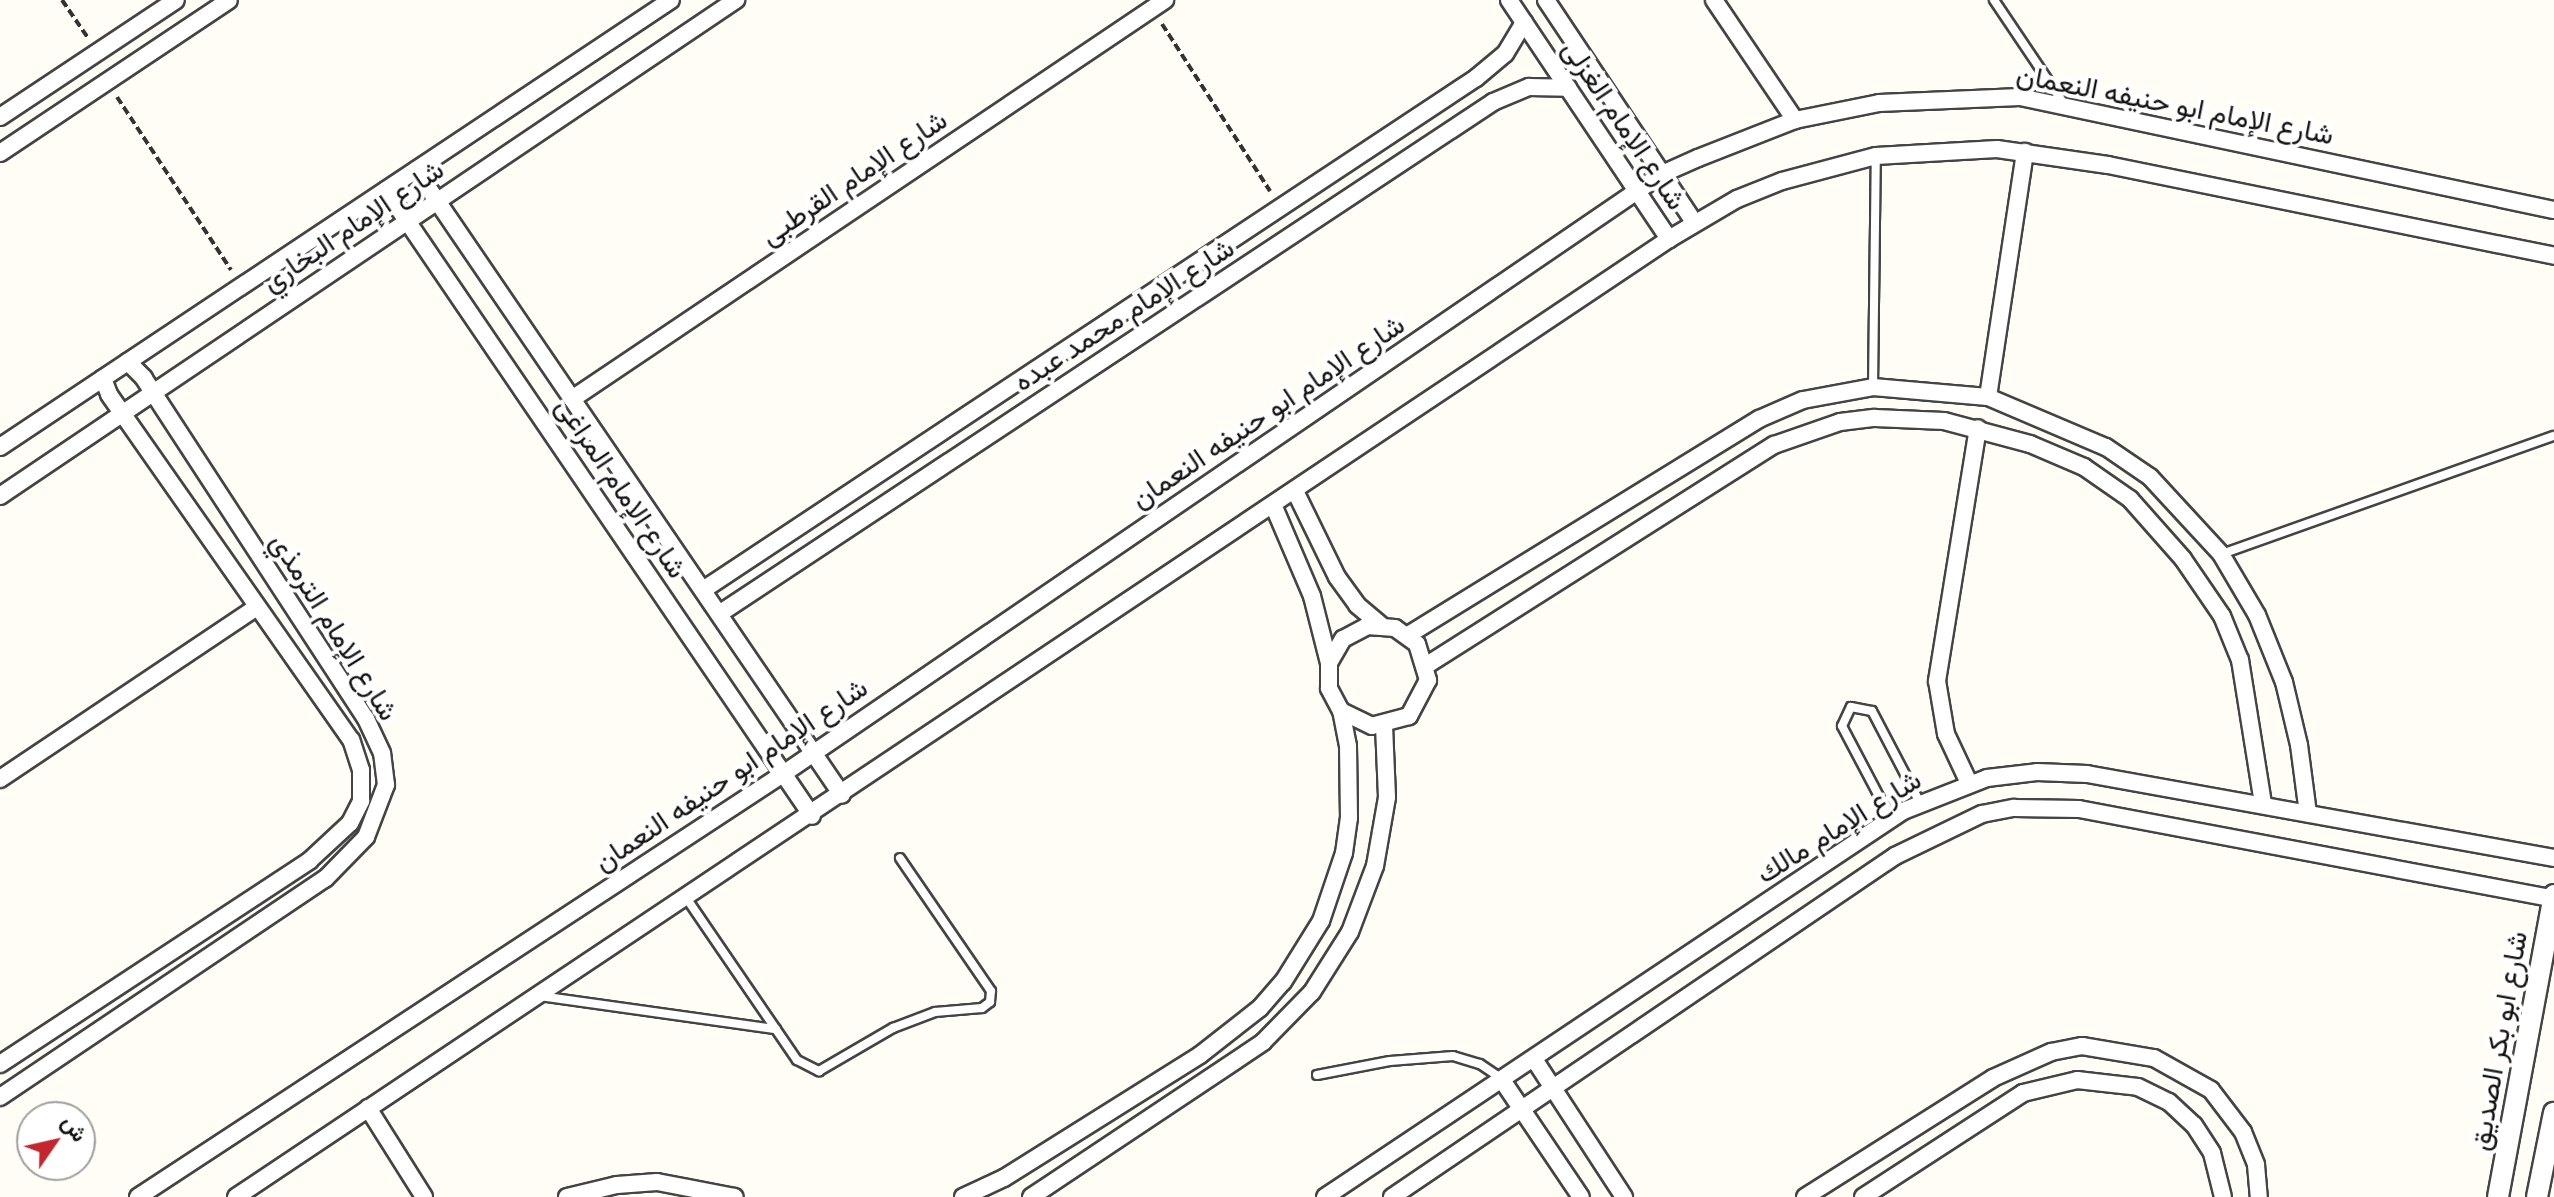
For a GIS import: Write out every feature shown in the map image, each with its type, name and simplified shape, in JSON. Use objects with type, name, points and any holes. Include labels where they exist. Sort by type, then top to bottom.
[{"type":"street","points":[[0,117],[176,0]]},
{"type":"street","points":[[0,153],[229,0]]},
{"type":"street","name":"شارع الإمام البخاري","points":[[0,447],[671,0]]},
{"type":"street","name":"شارع الإمام البخاري","points":[[0,496],[736,0]]},
{"type":"street","name":"شارع الإمام الغزلى","points":[[1509,0],[1669,239]]},
{"type":"street","name":"شارع الإمام الغزلى","points":[[1546,0],[1695,223]]},
{"type":"street","points":[[1714,0],[1795,120]]},
{"type":"street","name":"شارع الإمام القرطبى","points":[[572,399],[1158,4]]},
{"type":"street","name":"شارع الإمام محمد عبده","points":[[703,590],[1491,67],[1524,22]]},
{"type":"street","points":[[114,41],[130,66]]},
{"type":"street","name":"شارع الإمام محمد عبده","points":[[719,614],[1493,102],[1529,87],[1568,88]]},
{"type":"street","name":"شارع الإمام ابو حنيفه النعمان","points":[[138,1197],[783,774],[1662,174],[1795,120],[1879,103],[1968,95],[2064,104],[2554,210]]},
{"type":"street","points":[[236,1197],[1296,493],[1669,239],[1782,181],[1876,156],[1957,149],[2025,152],[2554,256]]},
{"type":"street","points":[[1988,397],[2025,152]]},
{"type":"street","name":"شارع الإمام المراغى","points":[[416,170],[842,795]]},
{"type":"street","name":"شارع الإمام المراغى","points":[[386,190],[812,816]]},
{"type":"street","points":[[1059,354],[1076,378]]},
{"type":"street","name":"شارع الإمام الترمذي","points":[[0,1097],[325,879],[366,837],[386,785],[382,753],[366,719],[154,393],[128,362]]},
{"type":"street","name":"شارع الإمام الترمذي","points":[[0,1064],[309,861],[350,823],[361,801],[361,770],[351,740],[124,414],[103,378]]},
{"type":"street","points":[[1408,635],[1759,419],[1826,392],[1873,387],[1988,397],[2106,447],[2150,477],[2221,554],[2257,615],[2284,682],[2299,745],[2308,813]]},
{"type":"street","points":[[1427,665],[1774,445],[1807,431],[1875,418],[1909,417],[1978,428],[2084,467],[2130,499],[2183,559],[2222,616],[2240,660],[2263,804]]},
{"type":"street","points":[[1969,783],[1946,734],[1937,681],[1978,428]]},
{"type":"street","points":[[1296,493],[1337,577],[1357,605],[1381,625],[1408,635],[1427,665],[1419,706],[1384,726],[1361,724],[1341,711]]},
{"type":"street","points":[[963,1197],[1004,1178],[1200,1055],[1260,1008],[1283,982],[1321,921],[1344,853],[1351,782],[1341,711],[1329,688],[1329,663],[1312,596],[1274,507]]},
{"type":"street","points":[[241,584],[258,584],[269,571]]},
{"type":"street","points":[[0,779],[257,607]]},
{"type":"street","points":[[272,629],[285,615],[297,614]]},
{"type":"street","points":[[1329,663],[1354,631],[1381,625]]},
{"type":"street","points":[[1031,1197],[1263,1042],[1312,992],[1350,932],[1375,866],[1387,797],[1384,726]]},
{"type":"street","name":"شارع الإمام مالك","points":[[1325,1197],[1891,819],[1969,783],[2037,772],[2087,774],[2554,858]]},
{"type":"street","name":"شارع الإمام مالك","points":[[1392,1197],[1895,856],[1952,825],[2004,810],[2079,809],[2554,898]]},
{"type":"street","name":"شارع ابو بكر الصديق","points":[[2498,1197],[2554,898]]},
{"type":"street","points":[[1805,1197],[2021,1063],[2051,1052],[2106,1047],[2154,1058],[2211,1090],[2243,1132],[2256,1165],[2259,1197]]},
{"type":"street","points":[[1534,1059],[1624,1197]]},
{"type":"street","points":[[1502,1080],[1581,1197]]},
{"type":"street","points":[[1863,1197],[2023,1093],[2077,1080],[2138,1087],[2169,1102],[2194,1125],[2212,1153],[2223,1197]]},
{"type":"street","points":[[368,1108],[424,1197]]},
{"type":"street","points":[[2537,1197],[2554,1113]]},
{"type":"street","points":[[1921,1123],[1939,1148]]},
{"type":"street","points":[[567,1197],[617,1185],[657,1182],[735,1197]]},
{"type":"lane","points":[[1994,0],[2064,104]]},
{"type":"lane","points":[[1873,387],[1876,156]]},
{"type":"lane","points":[[2221,554],[2554,436]]},
{"type":"lane","points":[[1891,819],[1842,726],[1851,707],[1872,711],[1920,803]]},
{"type":"lane","points":[[687,899],[797,1060],[819,1071],[893,1028],[935,1012],[982,1008],[990,1002],[991,991],[900,858]]},
{"type":"lane","points":[[539,996],[776,1029]]},
{"type":"lane","points":[[1317,1075],[1390,1061],[1453,1056],[1480,1064],[1502,1080]]},
{"type":"path","points":[[62,0],[97,52]]},
{"type":"path","points":[[1158,4],[1281,207]]},
{"type":"path","points":[[107,82],[241,286]]}]
